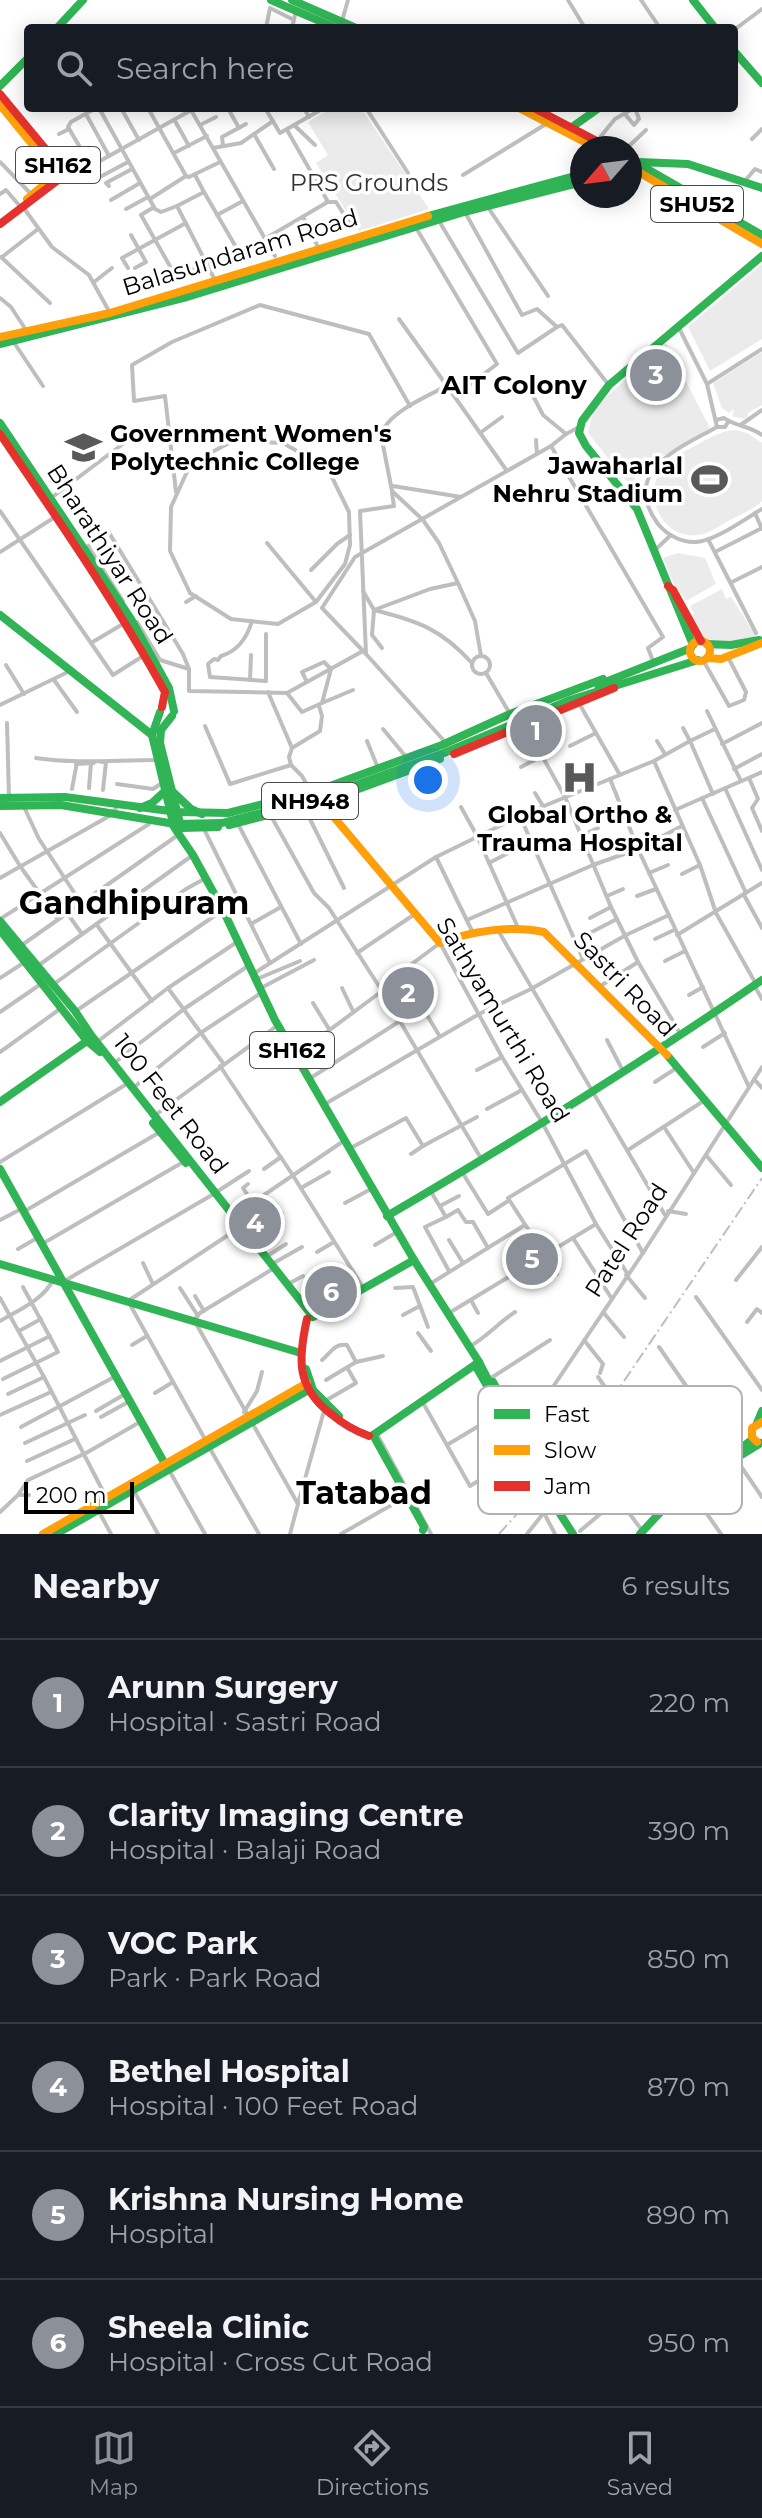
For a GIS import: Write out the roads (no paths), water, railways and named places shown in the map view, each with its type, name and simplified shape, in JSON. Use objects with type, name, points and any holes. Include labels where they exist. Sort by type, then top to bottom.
[{"type":"main road","points":[[61,24],[83,0]]},
{"type":"main road","points":[[271,0],[294,15],[334,24]]},
{"type":"main road","points":[[292,0],[337,24]]},
{"type":"main road","points":[[693,0],[709,24]]},
{"type":"main road","points":[[738,56],[762,83]]},
{"type":"main road","points":[[0,86],[24,62]]},
{"type":"main road","name":"SH162","points":[[0,94],[58,164],[62,177],[0,222]]},
{"type":"main road","name":"SH162","points":[[0,105],[54,171],[53,176],[21,206]]},
{"type":"main road","points":[[527,112],[579,136]]},
{"type":"main road","points":[[542,112],[585,136]]},
{"type":"main road","points":[[572,127],[593,112]]},
{"type":"main road","points":[[659,183],[655,173],[663,163]]},
{"type":"main road","points":[[642,165],[688,164],[762,188]]},
{"type":"main road","name":"SHU52","points":[[642,169],[655,173],[762,235]]},
{"type":"main road","name":"SHU52","points":[[642,171],[762,244]]},
{"type":"main road","name":"Balasundaram Road","points":[[0,337],[27,334],[187,297],[462,208],[570,177]]},
{"type":"main road","name":"Balasundaram Road","points":[[402,227],[438,219],[462,208],[487,206],[570,185]]},
{"type":"main road","name":"Balasundaram Road","points":[[0,344],[322,252]]},
{"type":"main road","points":[[698,645],[691,654],[703,660],[710,653],[698,645],[668,586],[637,509],[579,433],[609,385],[762,256]]},
{"type":"main road","name":"Bharathiyar Road","points":[[0,423],[51,498],[145,655],[165,692],[161,709]]},
{"type":"main road","name":"Bharathiyar Road","points":[[0,434],[59,515],[155,660],[169,688],[173,714]]},
{"type":"main road","points":[[0,613],[152,733]]},
{"type":"main road","points":[[0,613],[152,733]]},
{"type":"main road","name":"NH948","points":[[2,803],[61,805],[175,824],[222,823],[323,797],[444,753],[698,645],[760,641]]},
{"type":"main road","name":"NH948","points":[[603,686],[616,686],[703,660],[728,657],[760,641]]},
{"type":"main road","points":[[2,803],[65,797],[140,808],[202,814],[228,813],[311,792],[446,743],[591,682],[615,675],[621,677]]},
{"type":"main road","points":[[2,803],[111,815],[179,829],[238,824],[304,807],[419,767],[607,693],[616,686]]},
{"type":"main road","points":[[161,709],[164,718],[173,714]]},
{"type":"main road","points":[[152,733],[161,709]]},
{"type":"main road","name":"SH162","points":[[165,787],[161,730],[173,714]]},
{"type":"main road","name":"SH162","points":[[152,733],[157,760],[179,829],[223,910],[278,1025],[414,1260]]},
{"type":"main road","points":[[140,808],[152,803],[165,787],[182,803],[202,814]]},
{"type":"main road","name":"Sathyamurthi Road","points":[[311,792],[323,801],[440,943]]},
{"type":"main road","points":[[0,924],[91,1039],[0,1102]]},
{"type":"main road","name":"100 Feet Road","points":[[0,924],[4,943],[25,961],[61,1008],[114,1064],[160,1132],[214,1194]]},
{"type":"main road","name":"100 Feet Road","points":[[0,924],[75,1011],[91,1039],[312,1315]]},
{"type":"main road","name":"Sastri Road","points":[[440,943],[456,936],[474,934],[519,930],[544,932],[580,962],[599,987],[678,1067],[762,1167]]},
{"type":"main road","points":[[387,1216],[593,1093],[757,983]]},
{"type":"main road","points":[[0,1169],[167,1467]]},
{"type":"main road","name":"100 Feet Road","points":[[240,1227],[312,1315]]},
{"type":"main road","points":[[406,1496],[372,1434],[324,1406],[308,1387],[301,1353],[312,1315],[414,1260],[449,1313],[488,1386]]},
{"type":"main road","points":[[0,1264],[196,1318],[301,1353]]},
{"type":"main road","points":[[308,1387],[306,1351],[312,1315]]},
{"type":"main road","points":[[477,1364],[494,1386]]},
{"type":"main road","points":[[372,1434],[477,1364]]},
{"type":"main road","points":[[488,1375],[493,1386]]},
{"type":"main road","points":[[56,1534],[106,1497],[167,1467],[247,1417],[308,1387]]},
{"type":"main road","points":[[759,1442],[752,1428],[760,1422],[762,1411]]},
{"type":"main road","points":[[43,1534],[134,1489],[167,1467]]},
{"type":"main road","points":[[564,1514],[577,1533]]},
{"type":"main road","points":[[646,1533],[661,1514]]},
{"type":"main road","points":[[646,1533],[666,1514]]},
{"type":"street","points":[[339,24],[348,0]]},
{"type":"street","points":[[569,0],[583,24]]},
{"type":"street","points":[[641,0],[657,24]]},
{"type":"street","points":[[267,24],[270,8],[294,15],[293,24]]},
{"type":"street","points":[[738,27],[762,9]]},
{"type":"street","points":[[90,112],[71,122],[69,129],[91,166]]},
{"type":"street","points":[[99,112],[154,207],[161,212],[204,192]]},
{"type":"street","points":[[123,112],[139,140]]},
{"type":"street","points":[[150,112],[186,176]]},
{"type":"street","points":[[62,177],[91,166],[186,112]]},
{"type":"street","points":[[190,112],[275,256]]},
{"type":"street","points":[[230,112],[239,128]]},
{"type":"street","points":[[267,112],[280,133],[317,112]]},
{"type":"street","points":[[306,112],[309,117]]},
{"type":"street","points":[[369,112],[408,173]]},
{"type":"street","points":[[601,136],[606,128],[628,112]]},
{"type":"street","points":[[625,114],[634,125],[639,119],[636,112]]},
{"type":"street","points":[[86,114],[109,156]]},
{"type":"street","points":[[200,125],[216,117]]},
{"type":"street","points":[[174,120],[189,146]]},
{"type":"street","points":[[213,148],[241,143],[273,121]]},
{"type":"street","points":[[463,175],[548,122]]},
{"type":"street","points":[[223,146],[222,137],[246,124]]},
{"type":"street","points":[[294,125],[315,145]]},
{"type":"street","points":[[59,134],[69,129]]},
{"type":"street","points":[[752,139],[762,129]]},
{"type":"street","points":[[287,130],[327,202]]},
{"type":"street","points":[[640,136],[646,130]]},
{"type":"street","points":[[254,134],[274,169]]},
{"type":"street","points":[[174,153],[207,136]]},
{"type":"street","points":[[0,162],[32,195]]},
{"type":"street","points":[[98,178],[128,162]]},
{"type":"street","points":[[126,209],[186,176],[195,175],[220,162]]},
{"type":"street","points":[[109,186],[106,183],[132,169]]},
{"type":"street","points":[[745,181],[755,169],[762,172]]},
{"type":"street","points":[[195,175],[240,254]]},
{"type":"street","points":[[111,200],[140,183]]},
{"type":"street","points":[[0,185],[21,206],[52,247],[89,275],[110,313]]},
{"type":"street","points":[[0,194],[6,190]]},
{"type":"street","points":[[217,215],[243,201]]},
{"type":"street","points":[[210,271],[327,202],[336,202],[352,227]]},
{"type":"street","points":[[177,206],[216,281]]},
{"type":"street","points":[[487,206],[548,296]]},
{"type":"street","points":[[154,207],[141,215],[171,268]]},
{"type":"street","points":[[462,208],[522,315],[537,309],[557,327]]},
{"type":"street","points":[[303,217],[322,252]]},
{"type":"street","points":[[438,219],[518,353],[562,325],[609,385]]},
{"type":"street","points":[[128,268],[122,258],[186,223]]},
{"type":"street","points":[[415,226],[497,364],[454,397]]},
{"type":"street","points":[[38,229],[0,258],[50,303]]},
{"type":"street","points":[[131,235],[146,262],[135,268]]},
{"type":"street","points":[[177,277],[206,263]]},
{"type":"street","points":[[94,282],[112,268]]},
{"type":"street","points":[[0,298],[11,307],[27,334]]},
{"type":"street","points":[[176,495],[165,396],[134,401],[132,365],[172,342],[260,305],[369,334],[410,406]]},
{"type":"street","points":[[399,319],[507,471]]},
{"type":"street","points":[[679,328],[707,384],[717,427]]},
{"type":"street","points":[[13,341],[43,386]]},
{"type":"street","points":[[707,384],[762,349]]},
{"type":"street","points":[[365,653],[360,511],[394,506],[381,435],[383,427],[410,406],[447,386]]},
{"type":"street","points":[[529,388],[543,415],[566,434]]},
{"type":"street","points":[[742,424],[762,410]]},
{"type":"street","points":[[480,433],[502,417]]},
{"type":"street","points":[[716,420],[724,418],[762,435]]},
{"type":"street","points":[[728,422],[725,427],[717,427],[663,458],[649,477],[646,493],[652,513],[671,535],[696,542],[708,539],[762,509]]},
{"type":"street","points":[[446,743],[322,608],[355,557],[581,426]]},
{"type":"street","points":[[51,498],[132,437]]},
{"type":"street","points":[[536,440],[537,454]]},
{"type":"street","points":[[233,441],[283,443],[328,469],[349,512],[350,535],[345,564],[316,602],[278,624],[231,619],[190,593],[170,551],[171,507],[176,495],[191,463],[233,441]]},
{"type":"street","points":[[551,446],[663,637],[648,648],[654,663]]},
{"type":"street","points":[[110,453],[120,465]]},
{"type":"street","points":[[392,488],[462,497]]},
{"type":"street","points":[[392,488],[423,520],[439,543],[475,621],[481,656]]},
{"type":"street","points":[[0,511],[113,675],[145,655]]},
{"type":"street","points":[[715,552],[762,528],[755,513]]},
{"type":"street","points":[[0,552],[59,515]]},
{"type":"street","points":[[189,669],[160,660],[88,546],[108,531],[183,654],[189,669],[189,691],[287,693],[365,653]]},
{"type":"street","points":[[311,570],[350,535]]},
{"type":"street","points":[[654,552],[671,535]]},
{"type":"street","points":[[708,539],[760,641]]},
{"type":"street","points":[[267,543],[316,602]]},
{"type":"street","points":[[732,582],[762,567]]},
{"type":"street","points":[[374,610],[430,589],[458,583]]},
{"type":"street","points":[[362,589],[374,610],[372,635],[382,648]]},
{"type":"street","points":[[186,602],[196,596]]},
{"type":"street","points":[[374,610],[419,623],[445,636],[472,663],[474,672],[480,675],[490,669],[487,658],[475,657],[472,663]]},
{"type":"street","points":[[252,621],[245,639],[232,652],[208,664],[210,677],[266,681],[266,634]]},
{"type":"street","points":[[91,643],[126,622]]},
{"type":"street","points":[[250,680],[251,655]]},
{"type":"street","points":[[703,660],[729,706],[744,700],[746,692],[728,657]]},
{"type":"street","points":[[307,682],[302,672],[324,662],[331,669]]},
{"type":"street","points":[[6,665],[24,694]]},
{"type":"street","points":[[311,792],[291,765],[289,757],[292,748],[320,731],[321,704],[331,669]]},
{"type":"street","points":[[0,705],[70,671]]},
{"type":"street","points":[[486,673],[510,714]]},
{"type":"street","points":[[54,680],[77,712]]},
{"type":"street","points":[[287,693],[299,711],[353,690]]},
{"type":"street","points":[[268,692],[292,748]]},
{"type":"street","points":[[578,703],[620,775]]},
{"type":"street","points":[[707,711],[741,781]]},
{"type":"street","points":[[2,803],[7,723]]},
{"type":"street","points":[[722,744],[762,723]]},
{"type":"street","name":"Sastri Road","points":[[524,725],[565,797],[611,907],[638,962],[681,1035]]},
{"type":"street","points":[[205,726],[230,784],[291,765]]},
{"type":"street","points":[[683,728],[713,794]]},
{"type":"street","points":[[383,729],[407,758]]},
{"type":"street","points":[[0,1162],[129,1086],[202,1032],[270,963],[436,857],[520,816],[654,761],[715,729]]},
{"type":"street","points":[[570,746],[596,733]]},
{"type":"street","points":[[367,741],[378,768]]},
{"type":"street","points":[[657,741],[665,754]]},
{"type":"street","points":[[734,769],[762,754]]},
{"type":"street","points":[[521,767],[542,756]]},
{"type":"street","points":[[36,758],[65,763],[157,760]]},
{"type":"street","points":[[654,761],[700,865],[716,913],[757,983],[762,999]]},
{"type":"street","points":[[77,762],[106,762],[103,790]]},
{"type":"street","points":[[72,789],[77,762]]},
{"type":"street","points":[[89,788],[91,763]]},
{"type":"street","points":[[675,810],[762,772]]},
{"type":"street","points":[[749,778],[758,799],[752,808],[762,831]]},
{"type":"street","points":[[610,779],[656,889],[749,1087]]},
{"type":"street","points":[[117,784],[153,789],[165,787]]},
{"type":"street","points":[[725,788],[762,870]]},
{"type":"street","points":[[535,793],[543,806]]},
{"type":"street","points":[[702,798],[762,928]]},
{"type":"street","points":[[0,878],[111,815],[119,804]]},
{"type":"street","points":[[24,807],[47,851],[81,903]]},
{"type":"street","points":[[304,807],[344,888]]},
{"type":"street","points":[[461,807],[519,930]]},
{"type":"street","points":[[271,816],[314,893],[338,921],[482,1160]]},
{"type":"street","points":[[520,816],[552,885],[580,962]]},
{"type":"street","points":[[0,924],[64,876],[149,824]]},
{"type":"street","points":[[238,824],[301,944]]},
{"type":"street","points":[[467,920],[593,865],[638,849],[682,826]]},
{"type":"street","points":[[581,836],[598,828]]},
{"type":"street","points":[[20,946],[179,829]]},
{"type":"street","points":[[204,829],[270,963]]},
{"type":"street","points":[[0,833],[58,919]]},
{"type":"street","points":[[489,863],[510,852]]},
{"type":"street","points":[[37,967],[193,855]]},
{"type":"street","points":[[436,857],[474,934]]},
{"type":"street","points":[[649,873],[668,865]]},
{"type":"street","points":[[682,874],[700,865]]},
{"type":"street","points":[[52,986],[186,889],[206,878]]},
{"type":"street","points":[[655,939],[716,913],[762,883]]},
{"type":"street","points":[[607,896],[623,889]]},
{"type":"street","points":[[637,896],[656,889]]},
{"type":"street","points":[[251,924],[281,907]]},
{"type":"street","points":[[590,918],[611,907]]},
{"type":"street","points":[[75,1011],[223,910]]},
{"type":"street","points":[[67,913],[82,934]]},
{"type":"street","points":[[357,953],[416,914]]},
{"type":"street","points":[[323,1105],[440,1035],[669,915]]},
{"type":"street","points":[[586,935],[617,919]]},
{"type":"street","points":[[97,924],[152,1001]]},
{"type":"street","points":[[499,932],[666,1213],[686,1214]]},
{"type":"street","points":[[91,1039],[237,942]]},
{"type":"street","points":[[295,1055],[382,991],[401,972],[440,943]]},
{"type":"street","name":"Sathyamurthi Road","points":[[440,943],[596,1224],[645,1298]]},
{"type":"street","points":[[665,961],[685,951]]},
{"type":"street","points":[[255,980],[314,960]]},
{"type":"street","points":[[0,978],[25,961]]},
{"type":"street","points":[[114,1064],[184,1009],[300,961]]},
{"type":"street","points":[[599,987],[638,962]]},
{"type":"street","points":[[401,972],[440,1035]]},
{"type":"street","points":[[0,1012],[42,983]]},
{"type":"street","points":[[689,995],[703,987]]},
{"type":"street","points":[[168,988],[202,1032],[364,1289]]},
{"type":"street","points":[[342,988],[353,1011]]},
{"type":"street","points":[[313,1003],[329,1029]]},
{"type":"street","points":[[0,1052],[61,1008]]},
{"type":"street","points":[[309,1079],[400,1021]]},
{"type":"street","points":[[154,1116],[278,1025]]},
{"type":"street","points":[[703,1047],[725,1033]]},
{"type":"street","points":[[607,1040],[624,1073]]},
{"type":"street","points":[[477,1070],[502,1057]]},
{"type":"street","points":[[655,1082],[678,1067]]},
{"type":"street","name":"Patel Road","points":[[552,1386],[643,1253],[762,1067]]},
{"type":"street","points":[[754,1079],[762,1088]]},
{"type":"street","points":[[487,1109],[522,1090]]},
{"type":"street","points":[[628,1150],[705,1100]]},
{"type":"street","points":[[411,1154],[477,1117]]},
{"type":"street","points":[[231,1216],[292,1174],[347,1144],[406,1118],[423,1146]]},
{"type":"street","points":[[664,1127],[694,1173]]},
{"type":"street","points":[[0,1220],[160,1132]]},
{"type":"street","points":[[462,1172],[488,1214],[508,1201],[509,1196],[586,1151],[643,1253]]},
{"type":"street","points":[[706,1155],[731,1185]]},
{"type":"street","points":[[264,1169],[281,1157]]},
{"type":"street","points":[[18,1249],[41,1241],[185,1161]]},
{"type":"street","points":[[66,1283],[249,1171]]},
{"type":"street","points":[[301,1188],[329,1172]]},
{"type":"street","points":[[248,1184],[243,1188],[252,1202]]},
{"type":"street","points":[[345,1203],[372,1189]]},
{"type":"street","points":[[430,1190],[446,1217]]},
{"type":"street","points":[[440,1206],[459,1196]]},
{"type":"street","points":[[508,1201],[557,1274]]},
{"type":"street","points":[[249,1235],[282,1214],[276,1204],[128,1301],[259,1534]]},
{"type":"street","points":[[450,1272],[425,1227],[458,1210],[466,1222],[473,1222],[488,1248]]},
{"type":"street","points":[[449,1313],[596,1224]]},
{"type":"street","points":[[430,1284],[524,1226]]},
{"type":"street","points":[[375,1245],[397,1232]]},
{"type":"street","points":[[573,1238],[612,1299]]},
{"type":"street","points":[[449,1240],[463,1263]]},
{"type":"street","points":[[317,1252],[334,1242]]},
{"type":"street","points":[[270,1264],[286,1244]]},
{"type":"street","points":[[196,1318],[270,1264],[302,1247]]},
{"type":"street","points":[[736,1280],[762,1247]]},
{"type":"street","points":[[143,1263],[153,1284]]},
{"type":"street","points":[[288,1284],[303,1276]]},
{"type":"street","points":[[0,1321],[32,1303],[49,1288],[53,1280]]},
{"type":"street","points":[[3,1379],[58,1352],[23,1287]]},
{"type":"street","points":[[395,1288],[413,1287],[428,1327]]},
{"type":"street","points":[[180,1288],[247,1417],[298,1504]]},
{"type":"street","points":[[195,1296],[204,1311]]},
{"type":"street","points":[[696,1297],[762,1390]]},
{"type":"street","points":[[0,1298],[106,1497]]},
{"type":"street","points":[[471,1300],[478,1313]]},
{"type":"street","points":[[403,1315],[419,1306]]},
{"type":"street","points":[[747,1322],[757,1309],[762,1313]]},
{"type":"street","points":[[469,1347],[488,1336],[497,1324],[515,1312]]},
{"type":"street","points":[[603,1312],[624,1337]]},
{"type":"street","points":[[19,1331],[41,1319]]},
{"type":"street","points":[[418,1333],[431,1351]]},
{"type":"street","points":[[132,1345],[147,1335]]},
{"type":"street","points":[[0,1361],[50,1336]]},
{"type":"street","points":[[488,1375],[550,1340]]},
{"type":"street","points":[[584,1340],[603,1364],[599,1375],[604,1386]]},
{"type":"street","points":[[322,1360],[331,1349],[342,1344],[347,1345],[356,1362]]},
{"type":"street","points":[[659,1347],[686,1386]]},
{"type":"street","points":[[326,1380],[356,1362],[383,1356]]},
{"type":"street","points":[[290,1534],[324,1406],[356,1383],[347,1368]]},
{"type":"street","points":[[247,1417],[262,1372]]},
{"type":"street","points":[[21,1427],[116,1376]]},
{"type":"street","points":[[8,1394],[44,1377]]},
{"type":"street","points":[[155,1393],[173,1382]]},
{"type":"street","points":[[0,1415],[51,1392]]},
{"type":"street","points":[[96,1411],[128,1397]]},
{"type":"street","points":[[101,1417],[128,1397]]},
{"type":"street","points":[[422,1401],[470,1486],[478,1482]]},
{"type":"street","points":[[25,1443],[85,1415]]},
{"type":"street","points":[[0,1512],[28,1480],[141,1421]]},
{"type":"street","points":[[447,1445],[478,1426]]},
{"type":"street","points":[[372,1434],[431,1534]]},
{"type":"street","points":[[27,1461],[75,1439]]},
{"type":"street","points":[[167,1467],[205,1534]]},
{"type":"street","points":[[742,1468],[762,1497]]},
{"type":"street","points":[[134,1489],[158,1534]]},
{"type":"street","points":[[18,1495],[29,1495]]},
{"type":"street","points":[[341,1534],[406,1496]]},
{"type":"street","points":[[96,1507],[110,1533]]},
{"type":"street","points":[[527,1534],[543,1514]]},
{"type":"street","points":[[545,1514],[555,1534]]},
{"type":"street","points":[[577,1533],[600,1514]]},
{"type":"street","points":[[631,1514],[646,1533]]},
{"type":"street","points":[[707,1514],[721,1534]]},
{"type":"railway","points":[[621,1386],[762,1178]]},
{"type":"railway","points":[[499,1534],[517,1514]]},
{"type":"place","name":"VOC Park","points":[[656,375]]},
{"type":"place","name":"Government Women's Polytechnic College","points":[[84,447]]},
{"type":"place","name":"Jawaharlal Nehru Stadium","points":[[709,479]]},
{"type":"place","name":"Arunn Surgery","points":[[536,731]]},
{"type":"place","name":"Global Ortho & Trauma Hospital","points":[[580,777]]},
{"type":"place","name":"Clarity Imaging Centre","points":[[408,993]]},
{"type":"place","name":"Bethel Hospital","points":[[255,1223]]},
{"type":"place","name":"Krishna Nursing Home","points":[[532,1259]]},
{"type":"place","name":"Sheela Clinic","points":[[331,1292]]},
{"type":"district","name":"AIT Colony","points":[[514,385]]},
{"type":"district","name":"Gandhipuram","points":[[134,902]]},
{"type":"district","name":"Tatabad","points":[[364,1492]]},
{"type":"park label","name":"PRS Grounds","points":[[369,182]]}]
